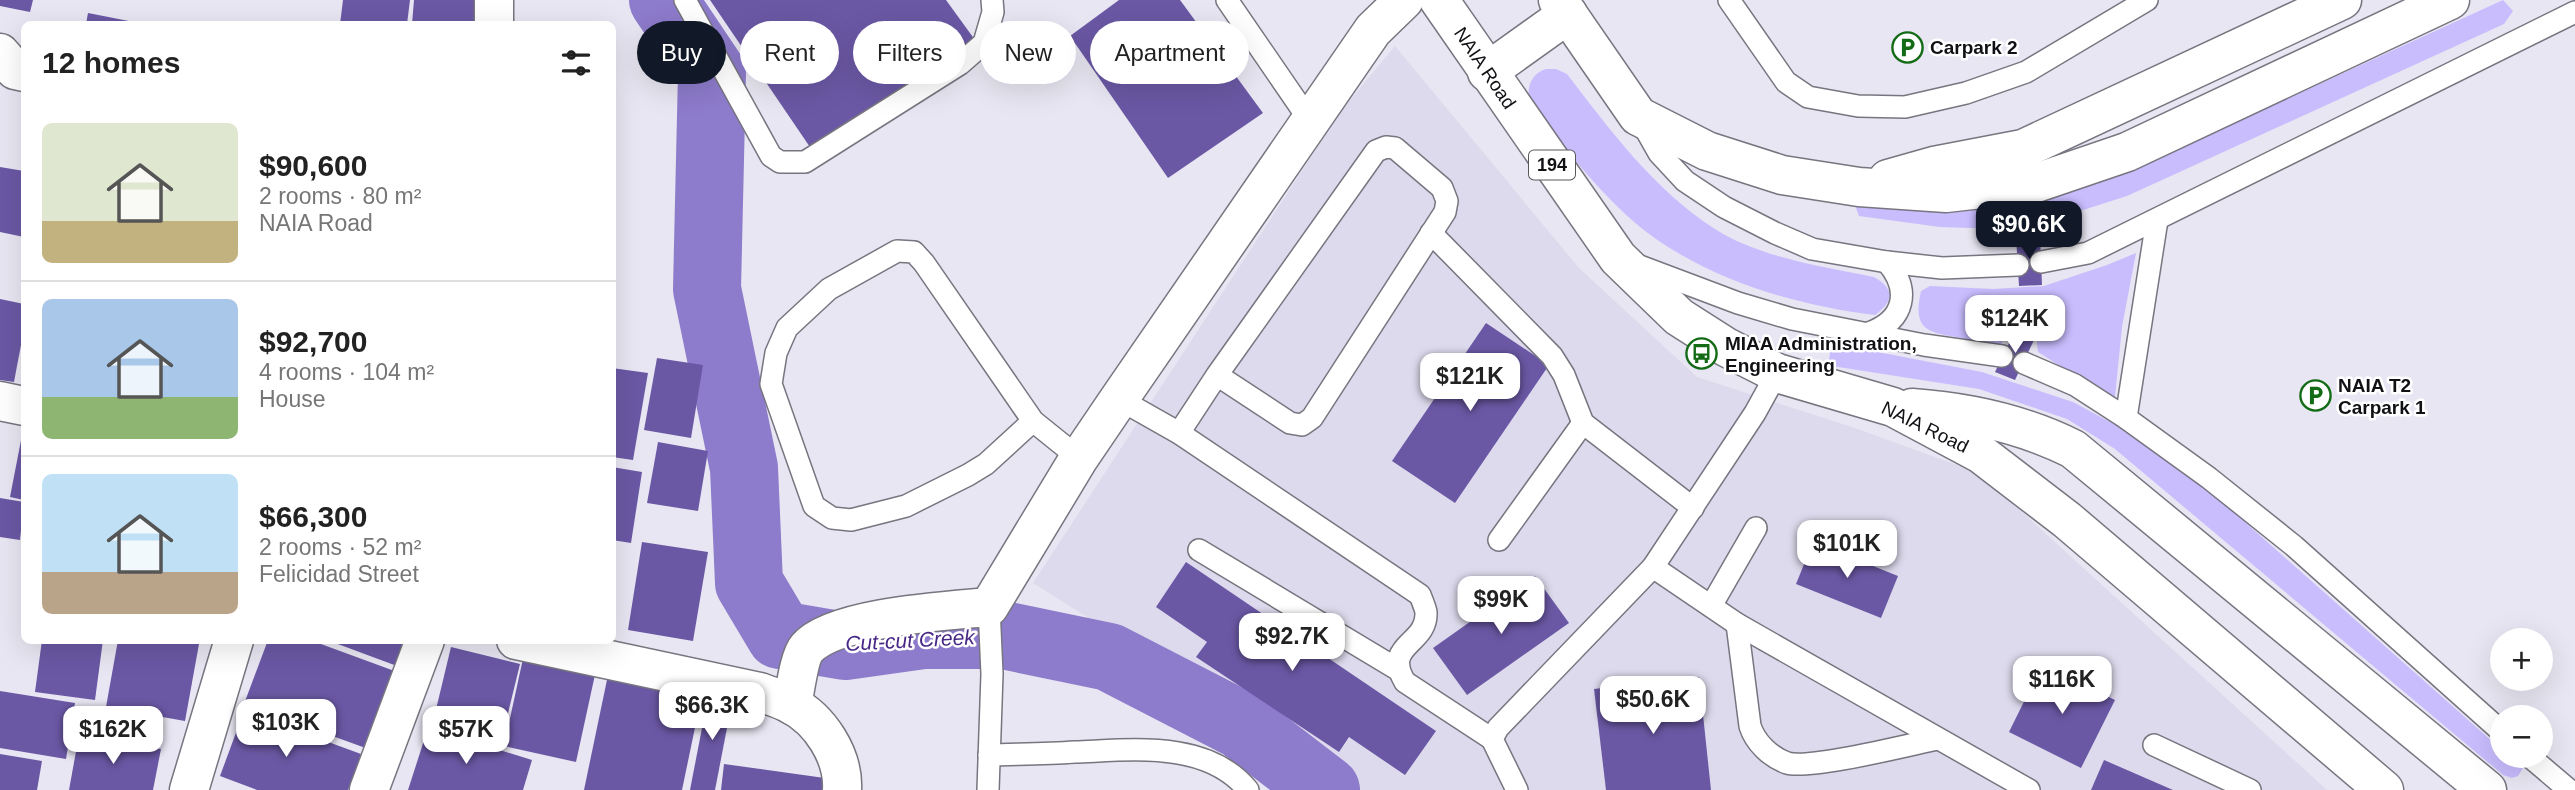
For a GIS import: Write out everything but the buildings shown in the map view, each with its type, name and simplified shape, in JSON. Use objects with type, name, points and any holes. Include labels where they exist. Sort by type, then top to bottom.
[{"type":"main road","points":[[494,0],[494,21]]},
{"type":"main road","points":[[792,705],[812,644],[834,630],[891,618],[989,623],[1079,458],[1373,30],[1404,0]]},
{"type":"main road","name":"NAIA Road","points":[[1439,0],[1618,258],[1679,317],[1726,347],[1777,373],[1893,407],[1981,454],[2067,520],[2384,790]]},
{"type":"main road","points":[[1859,187],[1934,166],[2023,149],[2342,0]]},
{"type":"main road","points":[[1487,72],[1563,7],[1638,116],[1707,151],[1782,175],[1859,187],[1946,193],[2036,183],[2127,152],[2450,0]]},
{"type":"main road","points":[[0,53],[15,70],[21,71]]},
{"type":"main road","points":[[0,401],[21,404]]},
{"type":"main road","points":[[1893,407],[1982,417],[2038,433],[2073,449],[2487,790]]},
{"type":"main road","points":[[188,790],[233,644]]},
{"type":"main road","points":[[369,790],[424,644]]},
{"type":"main road","points":[[535,644],[760,692],[792,705],[814,722],[832,746],[842,790]]},
{"type":"lane","points":[[685,0],[771,156],[780,162],[804,162],[960,64],[985,43],[993,12],[992,0]]},
{"type":"lane","points":[[1227,0],[1310,121]]},
{"type":"lane","points":[[1729,0],[1786,82],[1808,97],[1858,106],[1905,107],[1966,93],[2026,72],[2147,0]]},
{"type":"lane","points":[[2041,262],[2088,253],[2575,12]]},
{"type":"lane","points":[[1638,116],[1659,153],[1685,181],[1724,207],[1812,249],[1942,268],[2018,265]]},
{"type":"lane","points":[[1179,433],[1217,375],[1376,151],[1386,147],[1395,148],[1442,188],[1447,201],[1445,212],[1312,418],[1302,425],[1290,423],[1217,375]]},
{"type":"lane","points":[[2126,418],[2157,220]]},
{"type":"lane","points":[[1431,233],[1552,356],[1564,375],[1571,398],[1584,423],[1693,508]]},
{"type":"lane","points":[[1032,421],[986,464],[919,500],[851,520],[832,518],[814,506],[771,384],[776,353],[787,328],[829,289],[897,251],[914,252],[1032,421],[1079,458]]},
{"type":"lane","points":[[1618,258],[1765,312],[1824,327],[2002,356]]},
{"type":"lane","points":[[1870,333],[1884,328],[1895,317],[1901,303],[1902,288],[1897,274],[1887,262]]},
{"type":"lane","points":[[2024,363],[2075,385],[2209,478],[2294,546],[2490,721]]},
{"type":"lane","points":[[1492,739],[1499,728],[1653,567],[1755,413],[1777,373]]},
{"type":"lane","points":[[1119,399],[1179,433],[1420,596],[1426,612],[1423,628],[1399,655],[1397,669]]},
{"type":"lane","points":[[1499,540],[1584,423]]},
{"type":"lane","points":[[1711,606],[1756,528]]},
{"type":"lane","points":[[1199,550],[1397,669],[1405,681],[1492,739],[1517,790]]},
{"type":"lane","points":[[1653,567],[1737,624],[2029,790]]},
{"type":"lane","points":[[988,790],[989,623]]},
{"type":"lane","points":[[1737,624],[1750,726],[1762,747],[1785,762],[1809,764],[1937,739]]},
{"type":"lane","points":[[2154,745],[2250,790]]},
{"type":"lane","points":[[989,755],[1158,750],[1195,757],[1219,767],[1248,790]]},
{"type":"lane","points":[[2543,768],[2569,790]]},
{"type":"shaded area","points":[[2503,0],[2513,11],[2504,24],[2127,196],[2052,220],[2001,229],[1940,227],[1859,216],[1855,205],[2127,172]]},
{"type":"shaded area","points":[[1395,46],[1579,268],[1697,377],[1855,428],[1979,473],[2327,790],[1357,790],[1354,785],[1033,583],[1341,111]]},
{"type":"shaded area","points":[[1546,69],[1556,69],[1567,74],[1653,178],[1715,229],[1732,239],[1771,254],[1874,277],[1889,291],[1886,305],[1875,315],[1774,294],[1707,269],[1648,233],[1597,185],[1529,101],[1531,81]]},
{"type":"shaded area","points":[[2136,253],[2122,327],[2115,397],[2112,399],[2038,352],[2036,335],[2014,326],[1999,347],[1940,334],[1931,331],[1921,322],[1921,291],[1930,286],[1993,289],[2044,286]]},
{"type":"shaded area","points":[[1836,344],[1982,372],[2073,402],[2123,429],[2203,485],[2490,739],[2490,764],[2115,449],[2067,419],[1979,389],[1832,366],[1829,360],[1831,347]]},
{"type":"shaded area","points":[[2495,768],[2523,768],[2518,776],[2512,778]]},
{"type":"waterway","name":"Cut-cut Creek","points":[[663,0],[712,73],[707,289],[744,468],[749,583],[780,635],[845,646],[923,635],[1003,635],[1109,657],[1241,725],[1326,790]]},
{"type":"place","name":"Carpark 2","points":[[1907,47]]},
{"type":"place","name":"MIAA Administration, Engineering","points":[[1702,354]]},
{"type":"place","name":"NAIA T2 Carpark 1","points":[[2315,396]]}]
